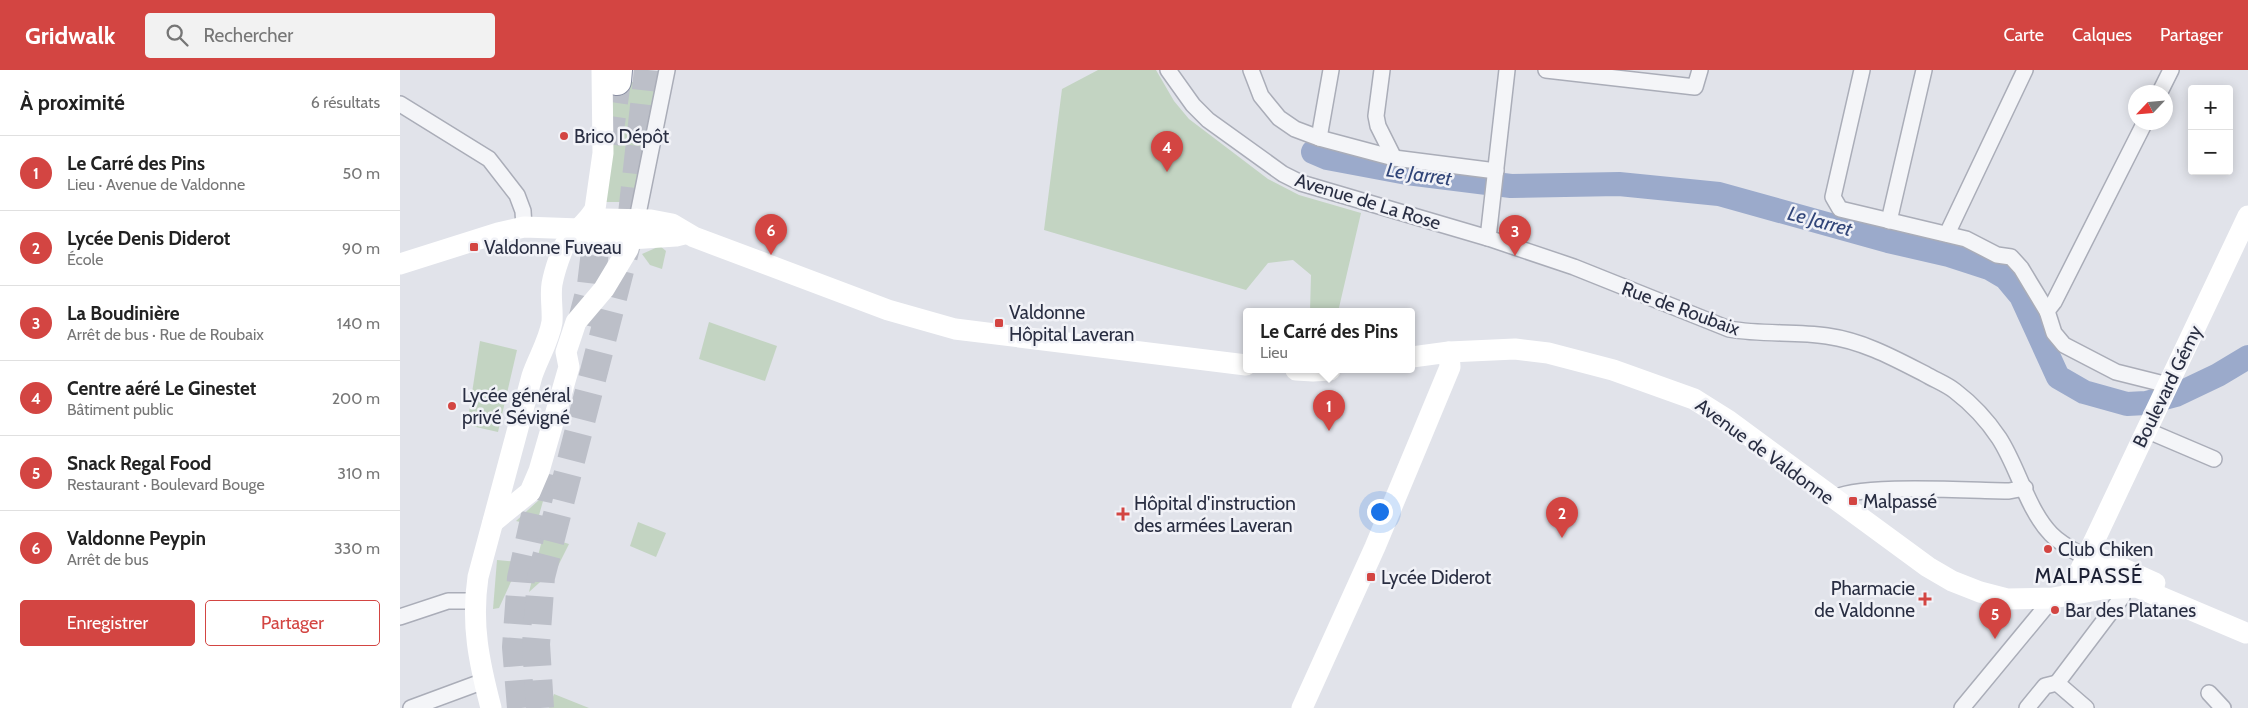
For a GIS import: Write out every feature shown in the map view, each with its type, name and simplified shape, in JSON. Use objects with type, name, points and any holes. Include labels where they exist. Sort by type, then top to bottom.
[{"type":"street","points":[[494,522],[530,492],[539,471],[569,368],[566,352],[576,322],[604,289],[628,249],[634,229],[667,70]]},
{"type":"street","name":"Avenue de La Rose","points":[[1168,70],[1193,105],[1208,120],[1283,174],[1327,191],[1488,238]]},
{"type":"street","points":[[1252,70],[1261,96],[1279,118],[1295,129],[1319,138],[1394,158],[1496,176]]},
{"type":"street","points":[[1319,138],[1331,70]]},
{"type":"street","points":[[1382,70],[1376,116],[1378,126],[1394,158]]},
{"type":"street","points":[[1488,238],[1507,70]]},
{"type":"street","points":[[1546,70],[1581,71],[1695,87],[1700,70]]},
{"type":"street","points":[[1862,70],[1833,197],[1840,208],[1966,239],[1998,255],[2011,257],[2022,268],[2047,311],[2054,333],[2064,345],[2116,372],[2168,385]]},
{"type":"street","points":[[1889,221],[1924,70]]},
{"type":"street","points":[[1948,234],[2024,70]]},
{"type":"street","points":[[2164,85],[2171,70]]},
{"type":"street","points":[[490,708],[476,643],[475,601],[483,553],[494,522],[532,376],[550,329],[552,284],[563,249],[569,239],[580,229],[595,209],[613,73]]},
{"type":"street","points":[[400,104],[489,159],[517,195],[523,210],[524,227]]},
{"type":"street","points":[[2047,311],[2054,302],[2141,130]]},
{"type":"street","name":"Boulevard Gémy","points":[[2085,556],[2248,216]]},
{"type":"street","points":[[400,264],[498,233],[524,227],[580,229],[603,219],[634,229],[672,224],[685,234],[888,310],[955,329],[1243,365]]},
{"type":"street","name":"Rue de Roubaix","points":[[1488,238],[1574,267],[1729,330],[1749,333],[1827,336],[1864,345],[1895,358],[1954,390],[1980,412],[1999,438],[2024,488],[2051,534],[2085,556],[2114,580],[2119,587]]},
{"type":"street","name":"Avenue de Valdonne","points":[[1415,357],[1449,352],[1515,349],[1548,353],[1622,373],[1694,398],[1729,421],[1928,567],[1952,581],[1980,592],[2007,598],[2061,596],[2119,587],[2137,587],[2247,634]]},
{"type":"street","points":[[1302,708],[1375,547],[1450,367],[1449,352]]},
{"type":"street","points":[[2149,423],[2214,459]]},
{"type":"street","points":[[1833,499],[1841,493],[1890,489],[2009,491],[2024,488]]},
{"type":"street","points":[[1962,708],[2061,596],[2085,564],[2085,556],[2104,560],[2169,589],[2233,621],[2247,634]]},
{"type":"street","points":[[2027,708],[2044,686],[2056,683],[2122,597],[2119,587]]},
{"type":"street","points":[[400,617],[448,601],[475,601]]},
{"type":"street","points":[[412,708],[484,681]]},
{"type":"street","points":[[2056,683],[2086,708]]},
{"type":"street","points":[[2209,693],[2223,708]]},
{"type":"green space","points":[[1098,70],[1156,70],[1174,101],[1189,119],[1268,179],[1299,195],[1361,213],[1339,308],[1310,308],[1311,275],[1293,260],[1268,263],[1246,290],[1044,230],[1062,89]]},
{"type":"green space","points":[[605,78],[660,86],[635,202],[604,202]]},
{"type":"green space","points":[[660,246],[666,251],[662,269],[650,265],[642,254]]},
{"type":"green space","points":[[709,322],[777,346],[765,381],[699,359]]},
{"type":"green space","points":[[480,341],[517,350],[498,432],[467,425]]},
{"type":"green space","points":[[540,499],[543,501],[536,526],[516,521]]},
{"type":"green space","points":[[638,522],[666,533],[656,557],[630,546]]},
{"type":"green space","points":[[543,536],[569,544],[558,566],[529,592]]},
{"type":"green space","points":[[497,560],[520,562],[499,608],[493,609]]},
{"type":"green space","points":[[554,694],[589,708],[549,708]]},
{"type":"waterway","name":"Le Jarret","points":[[1313,152],[1327,158],[1407,173],[1511,186],[1619,184],[1719,194],[1888,241],[1949,255],[1989,268],[2006,278],[2021,296],[2058,377],[2084,392],[2127,404],[2146,403],[2176,395],[2218,375],[2248,357]]},
{"type":"tunnel","points":[[540,708],[536,644],[541,577],[630,232],[648,70]]},
{"type":"tunnel","points":[[608,144],[617,81]]},
{"type":"tunnel","points":[[581,324],[591,285],[600,209]]},
{"type":"tunnel","points":[[521,708],[516,647],[521,578],[547,461]]},
{"type":"place","name":"Brico Dépôt","points":[[564,136]]},
{"type":"place","name":"Centre aéré Le Ginestet","points":[[1167,172]]},
{"type":"place","name":"Valdonne Fuveau","points":[[474,247]]},
{"type":"place","name":"Valdonne Peypin","points":[[771,255]]},
{"type":"place","name":"La Boudinière","points":[[1515,256]]},
{"type":"place","name":"Valdonne Hôpital Laveran","points":[[999,323]]},
{"type":"place","name":"Lycée général privé Sévigné","points":[[452,406]]},
{"type":"place","name":"Le Carré des Pins","points":[[1329,431]]},
{"type":"place","name":"Malpassé","points":[[1853,501]]},
{"type":"place","name":"Hôpital d'instruction des armées Laveran","points":[[1123,514]]},
{"type":"place","name":"Lycée Denis Diderot","points":[[1562,538]]},
{"type":"place","name":"Club Chiken","points":[[2048,549]]},
{"type":"place","name":"Lycée Diderot","points":[[1371,577]]},
{"type":"place","name":"Pharmacie de Valdonne","points":[[1925,599]]},
{"type":"place","name":"Bar des Platanes","points":[[2055,610]]},
{"type":"place","name":"Snack Regal Food","points":[[1995,639]]},
{"type":"district","name":"MALPASSÉ","points":[[2089,576]]}]
